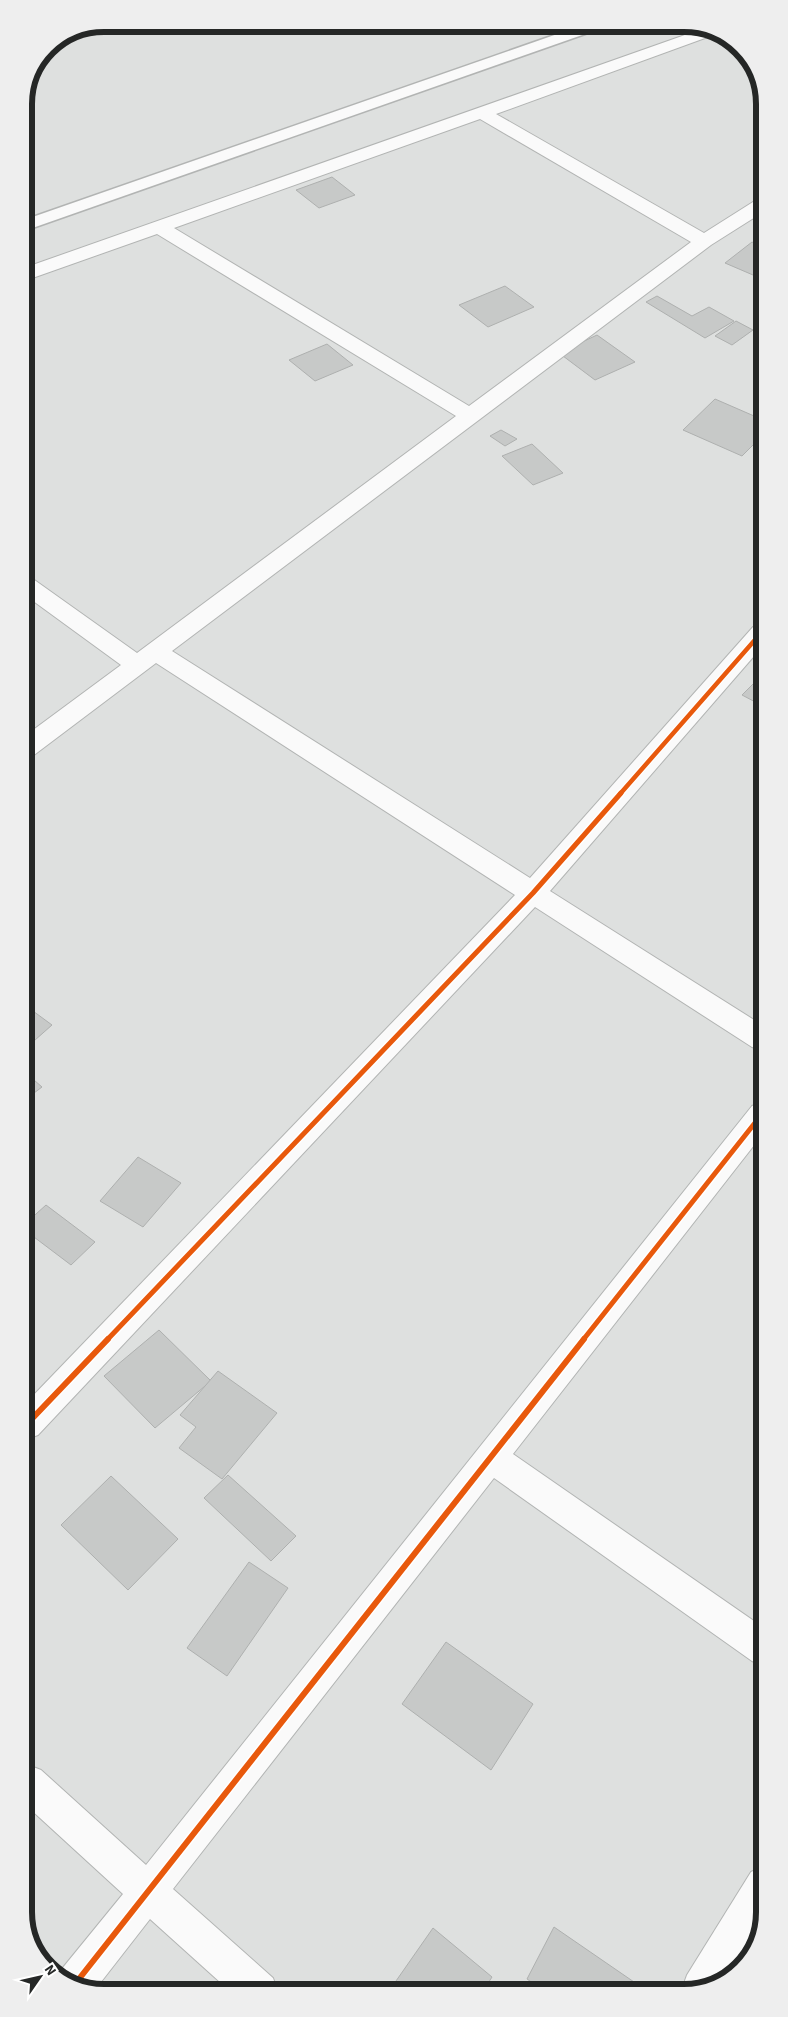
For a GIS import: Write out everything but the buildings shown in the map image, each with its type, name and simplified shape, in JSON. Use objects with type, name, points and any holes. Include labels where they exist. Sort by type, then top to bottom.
[{"type":"street","points":[[33,272],[700,35]]},
{"type":"street","points":[[480,112],[704,240]]},
{"type":"street","points":[[33,743],[148,659],[704,240],[756,208]]},
{"type":"street","points":[[160,228],[470,416]]},
{"type":"street","points":[[33,589],[533,893],[756,1035]]},
{"type":"street","points":[[32,1418],[533,893],[756,639]]},
{"type":"street","points":[[79,1979],[756,1122]]},
{"type":"street","points":[[492,1458],[756,1642]]},
{"type":"street","points":[[32,1787],[147,1893],[250,1984]]},
{"type":"street","points":[[706,1981],[756,1898]]},
{"type":"lane","points":[[33,223],[575,33]]},
{"type":"cycle path","points":[[32,1418],[533,893],[756,639]]},
{"type":"cycle path","points":[[79,1979],[756,1122]]}]
